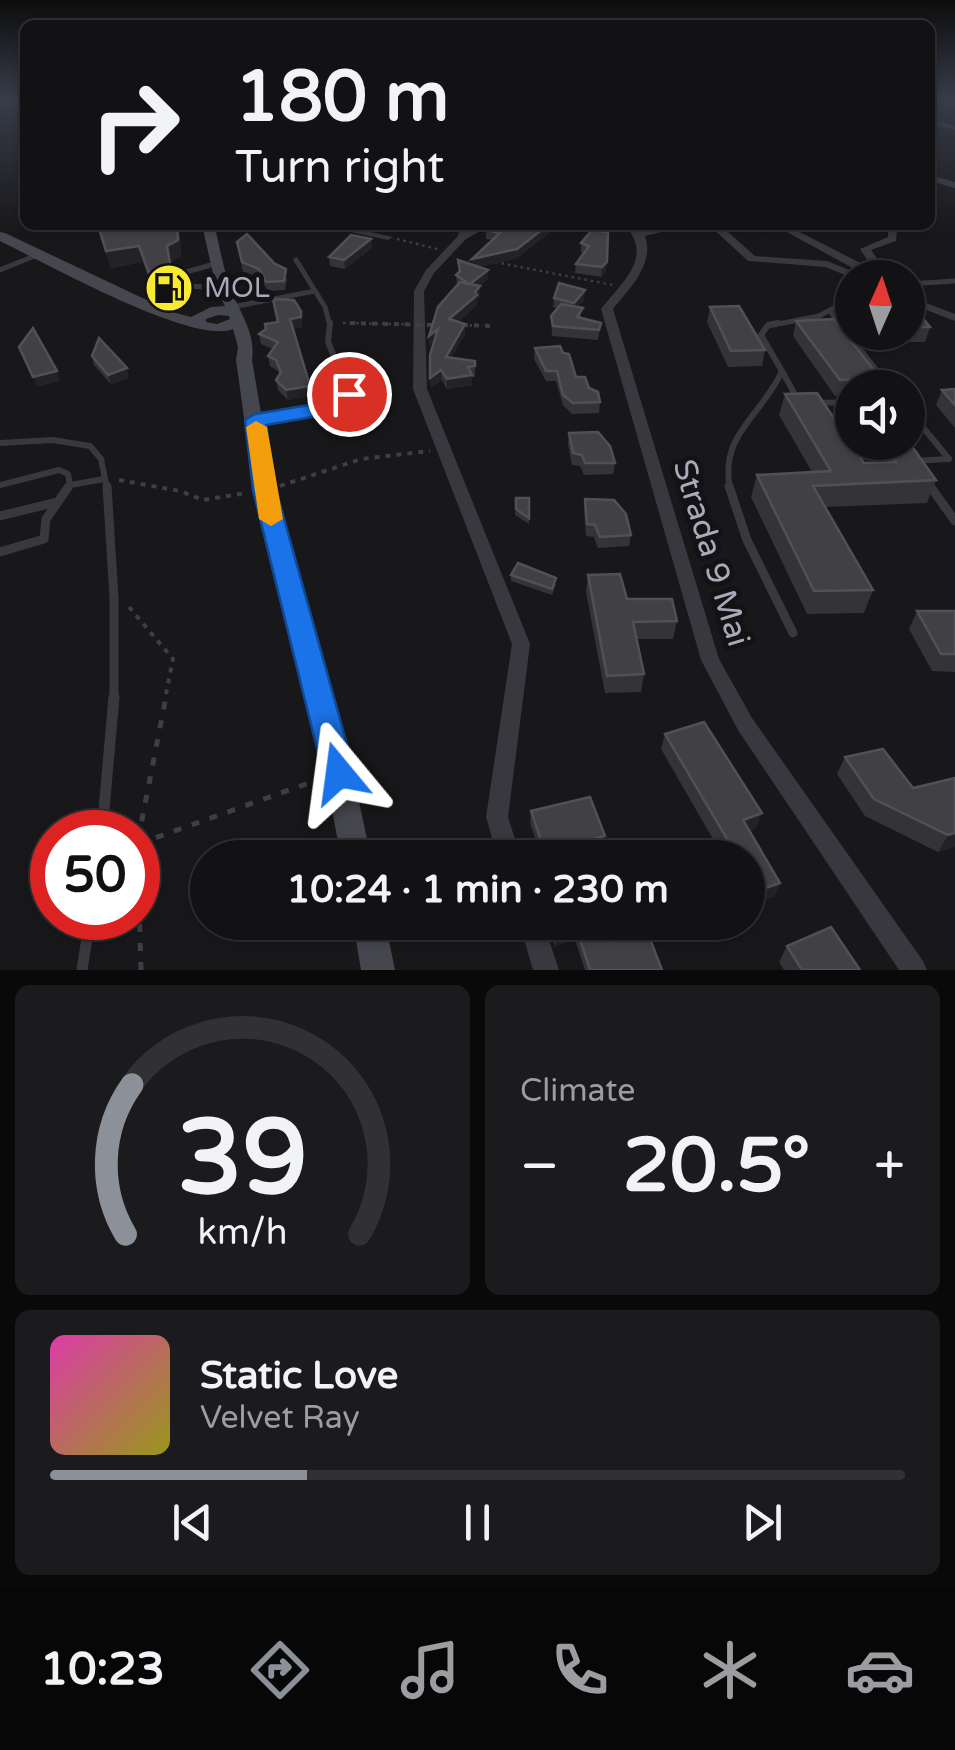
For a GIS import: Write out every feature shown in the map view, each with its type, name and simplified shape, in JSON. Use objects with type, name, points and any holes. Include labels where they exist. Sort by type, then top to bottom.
[{"type":"main road","points":[[210,230],[224,290],[219,316],[244,360]]},
{"type":"main road","points":[[0,236],[163,310],[219,316],[246,347],[244,360],[264,490],[339,773],[352,840]]},
{"type":"main road","points":[[219,316],[224,290]]},
{"type":"main road","points":[[372,940],[378,970]]},
{"type":"street","points":[[351,230],[388,237]]},
{"type":"street","name":"Strada 9 Mai","points":[[636,230],[645,244],[644,258],[608,309],[710,660],[744,724],[914,970]]},
{"type":"street","points":[[720,230],[752,259],[835,267]]},
{"type":"street","points":[[790,230],[847,260]]},
{"type":"street","points":[[873,260],[865,249],[892,239],[892,230]]},
{"type":"street","points":[[464,231],[419,291],[416,318],[420,389],[521,644],[498,817],[505,840]]},
{"type":"street","points":[[925,302],[955,306]]},
{"type":"street","points":[[925,306],[955,318]]},
{"type":"street","points":[[537,940],[546,970]]},
{"type":"lane","points":[[0,270],[39,254]]},
{"type":"lane","points":[[255,420],[346,402],[349,394],[328,342],[330,324],[316,291],[296,260]]},
{"type":"lane","points":[[218,263],[186,272],[186,286],[224,290]]},
{"type":"lane","points":[[925,283],[955,281]]},
{"type":"lane","points":[[219,316],[316,291]]},
{"type":"lane","points":[[800,404],[761,335],[768,325],[819,316],[835,307]]},
{"type":"lane","points":[[830,310],[876,370]]},
{"type":"lane","points":[[782,371],[764,406],[728,449],[724,469],[736,511],[793,633]]},
{"type":"lane","points":[[786,404],[835,403]]},
{"type":"lane","points":[[764,406],[775,405]]},
{"type":"lane","points":[[925,430],[949,459],[912,461],[955,521]]},
{"type":"lane","points":[[0,443],[65,440],[96,451],[104,480],[116,592],[114,752],[105,810]]},
{"type":"lane","points":[[0,485],[59,470],[68,474],[70,485]]},
{"type":"lane","points":[[0,552],[44,539],[46,518],[70,485],[104,480]]},
{"type":"lane","points":[[0,516],[57,502]]},
{"type":"lane","points":[[82,970],[87,940]]},
{"type":"path","points":[[388,237],[451,253]]},
{"type":"path","points":[[490,260],[623,287]]},
{"type":"path","points":[[343,323],[434,325]]},
{"type":"path","points":[[454,326],[493,326]]},
{"type":"path","points":[[116,592],[173,659],[144,810]]},
{"type":"path","points":[[160,836],[339,773]]},
{"type":"path","points":[[140,940],[141,970]]},
{"type":"building","points":[[100,230],[177,230],[178,240],[167,246],[173,282],[153,284],[139,246],[106,251]]},
{"type":"building","points":[[486,230],[542,230],[517,249],[472,259],[500,233]]},
{"type":"building","points":[[592,230],[608,232],[607,262],[602,267],[576,264],[589,246],[581,243]]},
{"type":"building","points":[[247,234],[275,264],[286,269],[284,281],[266,282],[259,269],[242,262],[237,242]]},
{"type":"building","points":[[351,235],[371,239],[344,260],[329,257]]},
{"type":"building","points":[[458,260],[488,270],[470,284],[480,286],[477,295],[449,319],[465,324],[446,357],[475,361],[475,366],[468,367],[472,375],[447,379],[441,370],[430,378],[430,355],[438,329],[429,336],[438,307],[460,282],[469,284],[456,275],[460,271]]},
{"type":"building","points":[[559,283],[585,290],[574,303],[554,298]]},
{"type":"building","points":[[273,299],[294,300],[301,311],[301,317],[290,319],[310,386],[286,390],[276,380],[281,372],[276,360],[268,356],[278,342],[259,334],[266,329],[265,324],[278,322]]},
{"type":"building","points":[[561,304],[583,308],[577,317],[601,323],[599,330],[553,326],[551,316]]},
{"type":"building","points":[[739,306],[765,350],[731,351],[710,307]]},
{"type":"building","points":[[834,319],[835,350],[858,350],[874,370],[835,370],[835,373],[796,321]]},
{"type":"building","points":[[33,328],[57,371],[33,377],[19,347]]},
{"type":"building","points":[[99,338],[127,368],[108,375],[92,356]]},
{"type":"building","points":[[560,346],[563,353],[569,354],[576,377],[585,377],[589,388],[598,392],[600,402],[573,403],[563,395],[557,371],[546,371],[535,348]]},
{"type":"building","points":[[955,389],[955,405],[942,390]]},
{"type":"building","points":[[817,393],[835,420],[835,460],[922,460],[936,480],[813,486],[873,590],[814,591],[757,475],[831,471],[785,394]]},
{"type":"building","points":[[598,432],[610,446],[615,463],[585,463],[582,455],[573,453],[569,433]]},
{"type":"building","points":[[516,498],[529,498],[529,518],[516,509]]},
{"type":"building","points":[[585,499],[614,500],[626,514],[631,535],[600,537],[595,525],[587,524]]},
{"type":"building","points":[[518,563],[556,578],[552,589],[511,575]]},
{"type":"building","points":[[620,574],[627,599],[672,599],[677,621],[633,622],[644,674],[607,676],[588,575]]},
{"type":"building","points":[[917,611],[955,611],[955,654],[941,654]]},
{"type":"building","points":[[704,722],[762,813],[743,820],[755,840],[728,840],[665,734]]},
{"type":"building","points":[[883,749],[913,788],[955,778],[955,833],[948,835],[874,799],[845,757]]},
{"type":"building","points":[[590,797],[605,836],[590,840],[541,840],[531,811]]},
{"type":"building","points":[[765,857],[780,883],[765,888]]},
{"type":"building","points":[[831,927],[860,970],[802,970],[787,946]]},
{"type":"building","points":[[580,940],[650,940],[662,970],[590,970]]},
{"type":"slow traffic","points":[[256,427],[271,519]]},
{"type":"place","name":"MOL","points":[[169,288]]},
{"type":"route","points":[[339,773],[264,490],[255,420],[338,406],[346,402],[349,394]]}]
